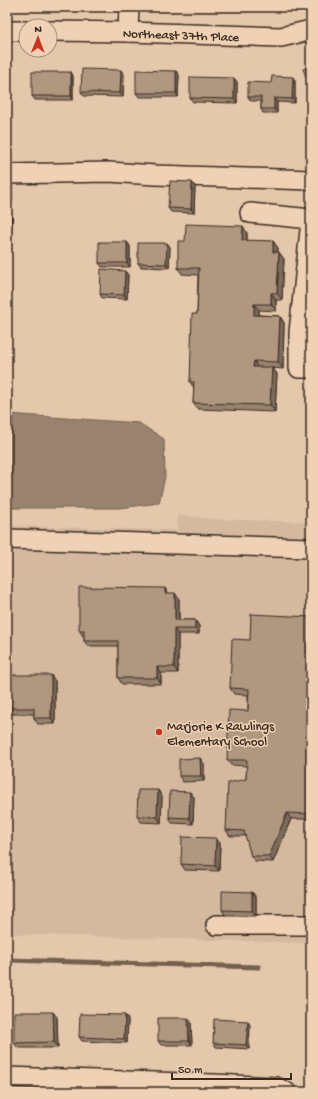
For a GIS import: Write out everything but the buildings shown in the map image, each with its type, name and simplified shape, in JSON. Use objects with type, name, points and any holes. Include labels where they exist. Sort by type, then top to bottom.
[{"type":"street","points":[[128,32],[129,7]]},
{"type":"street","points":[[7,30],[18,31]]},
{"type":"street","name":"Northeast 37th Place","points":[[58,31],[281,37],[311,30]]},
{"type":"street","points":[[7,174],[109,172],[311,180]]},
{"type":"street","points":[[250,213],[311,220],[306,322],[299,368],[311,368]]},
{"type":"street","points":[[7,539],[311,548]]},
{"type":"street","points":[[216,925],[311,925]]},
{"type":"street","points":[[7,1077],[276,1087],[286,1092]]},
{"type":"shaded area","points":[[7,414],[139,423],[164,439],[165,477],[159,503],[120,508],[7,508]]},
{"type":"shaded area","name":"Marjorie K Rawlings Elementary School","points":[[177,515],[211,519],[311,522],[311,943],[7,934],[7,526],[177,530]]},
{"type":"waterway","points":[[7,960],[259,967]]},
{"type":"place","name":"Marjorie K Rawlings Elementary School","points":[[159,732]]}]
